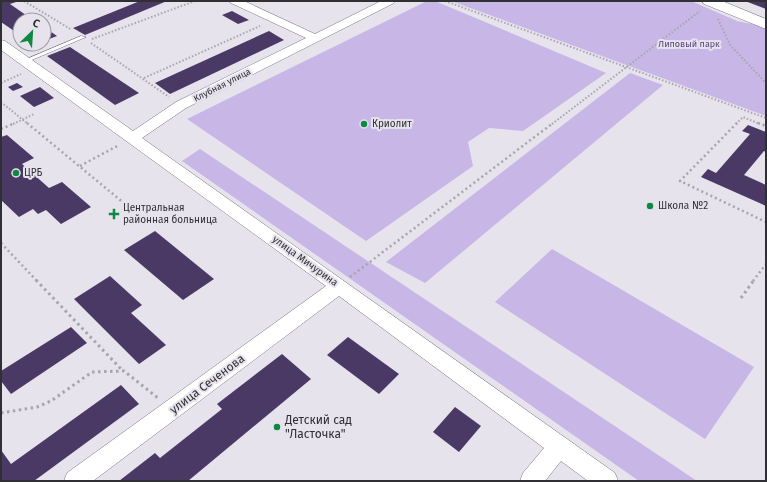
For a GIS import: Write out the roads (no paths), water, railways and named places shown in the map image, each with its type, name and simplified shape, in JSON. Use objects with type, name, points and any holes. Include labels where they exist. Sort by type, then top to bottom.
[{"type":"main road","points":[[722,5],[766,24]]},
{"type":"street","points":[[235,1],[273,20],[315,38]]},
{"type":"street","name":"Клубная улица","points":[[132,138],[181,106],[390,1]]},
{"type":"street","name":"улица Мичурина","points":[[1,44],[339,286],[607,481]]},
{"type":"street","name":"улица Сеченова","points":[[75,481],[339,286]]},
{"type":"street","points":[[531,481],[559,446]]},
{"type":"lane","points":[[30,65],[83,37]]},
{"type":"place","name":"Криолит","points":[[364,124]]},
{"type":"place","name":"ЦРБ","points":[[16,173]]},
{"type":"place","name":"Школа №2","points":[[650,206]]},
{"type":"place","name":"Центральная районная больница","points":[[114,214]]},
{"type":"place","name":"Детский сад \"Ласточка\"","points":[[277,427]]},
{"type":"park label","name":"Липовый парк","points":[[689,44]]}]
